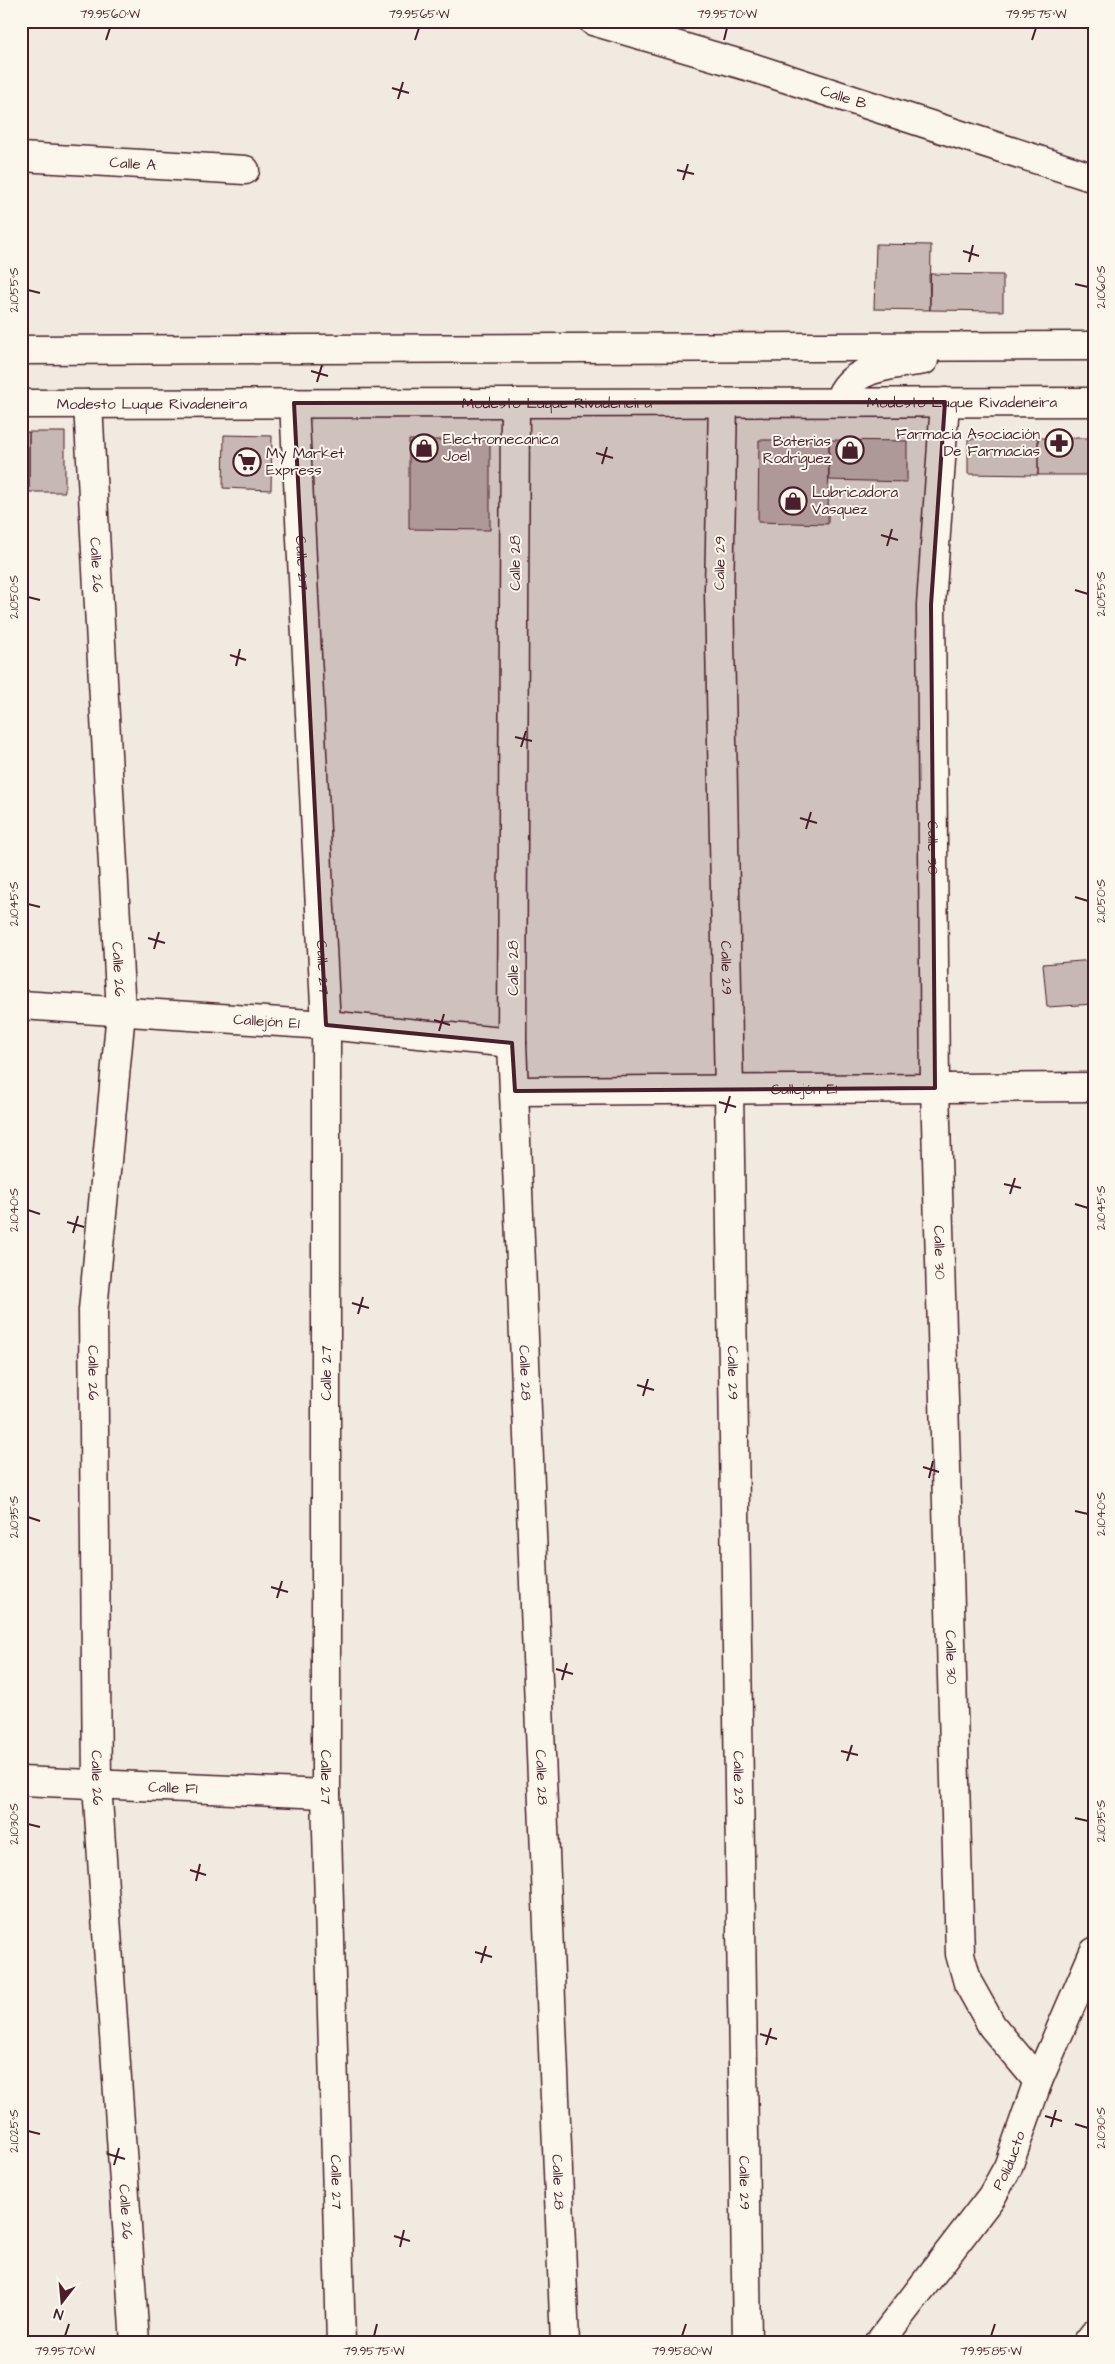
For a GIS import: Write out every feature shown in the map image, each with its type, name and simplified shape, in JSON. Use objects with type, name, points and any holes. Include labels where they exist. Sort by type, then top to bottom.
[{"type":"street","name":"Calle B","points":[[592,21],[754,68],[1079,175],[1094,178]]},
{"type":"street","name":"Calle A","points":[[21,157],[246,170]]},
{"type":"street","points":[[21,350],[1094,346]]},
{"type":"street","points":[[839,401],[841,392],[852,380],[874,368],[987,347]]},
{"type":"street","name":"Calle 30","points":[[945,402],[931,605],[935,1088],[960,1954],[968,1983],[992,2026],[1038,2081]]},
{"type":"street","name":"Modesto Luque Rivadeneira","points":[[21,404],[1094,402]]},
{"type":"street","name":"Calle 27","points":[[294,403],[326,1025],[326,1794],[341,2343]]},
{"type":"street","name":"Calle 28","points":[[515,403],[512,1043],[565,2343]]},
{"type":"street","name":"Calle 29","points":[[723,403],[719,591],[730,1090],[747,2343]]},
{"type":"street","name":"Calle 26","points":[[88,404],[121,1012],[93,1310],[98,1784],[136,2343]]},
{"type":"street","name":"Callejón E1","points":[[21,1005],[326,1025],[512,1043]]},
{"type":"street","name":"Callejón E1","points":[[515,1091],[1094,1088]]},
{"type":"street","name":"Calle F1","points":[[21,1781],[326,1794]]},
{"type":"street","name":"Poliducto","points":[[879,2343],[992,2196],[1008,2167],[1038,2081],[1094,1952]]},
{"type":"street","points":[[1088,2343],[1094,2334]]},
{"type":"highlighted area","points":[[945,402],[931,605],[935,1088],[515,1091],[512,1043],[326,1025],[294,403]]},
{"type":"building","points":[[876,244],[931,245],[930,310],[874,309]]},
{"type":"building","points":[[929,274],[1003,275],[1003,311],[930,310]]},
{"type":"building","points":[[21,432],[29,432],[29,492],[21,492]]},
{"type":"building","points":[[29,432],[65,432],[65,492],[29,492]]},
{"type":"building","name":"My Market Express","points":[[224,435],[272,436],[271,490],[223,488]]},
{"type":"building","points":[[1038,438],[1038,475],[968,474],[968,439]]},
{"type":"building","points":[[1038,438],[1094,438],[1094,475],[1038,475]]},
{"type":"building","points":[[409,440],[490,440],[490,530],[409,529]]},
{"type":"building","name":"Lubricadora Vasquez","points":[[759,440],[829,440],[828,524],[758,522]]},
{"type":"building","points":[[829,440],[907,441],[907,482],[829,480]]},
{"type":"building","points":[[1094,960],[1094,1004],[1047,1007],[1043,964]]},
{"type":"place","name":"Farmacia Asociación De Farmacias","points":[[1059,443]]},
{"type":"place","name":"Electromecanica Joel","points":[[424,448]]},
{"type":"place","name":"Baterias Rodriguez","points":[[850,450]]},
{"type":"place","name":"My Market Express","points":[[247,462]]},
{"type":"place","name":"Lubricadora Vasquez","points":[[793,501]]}]
